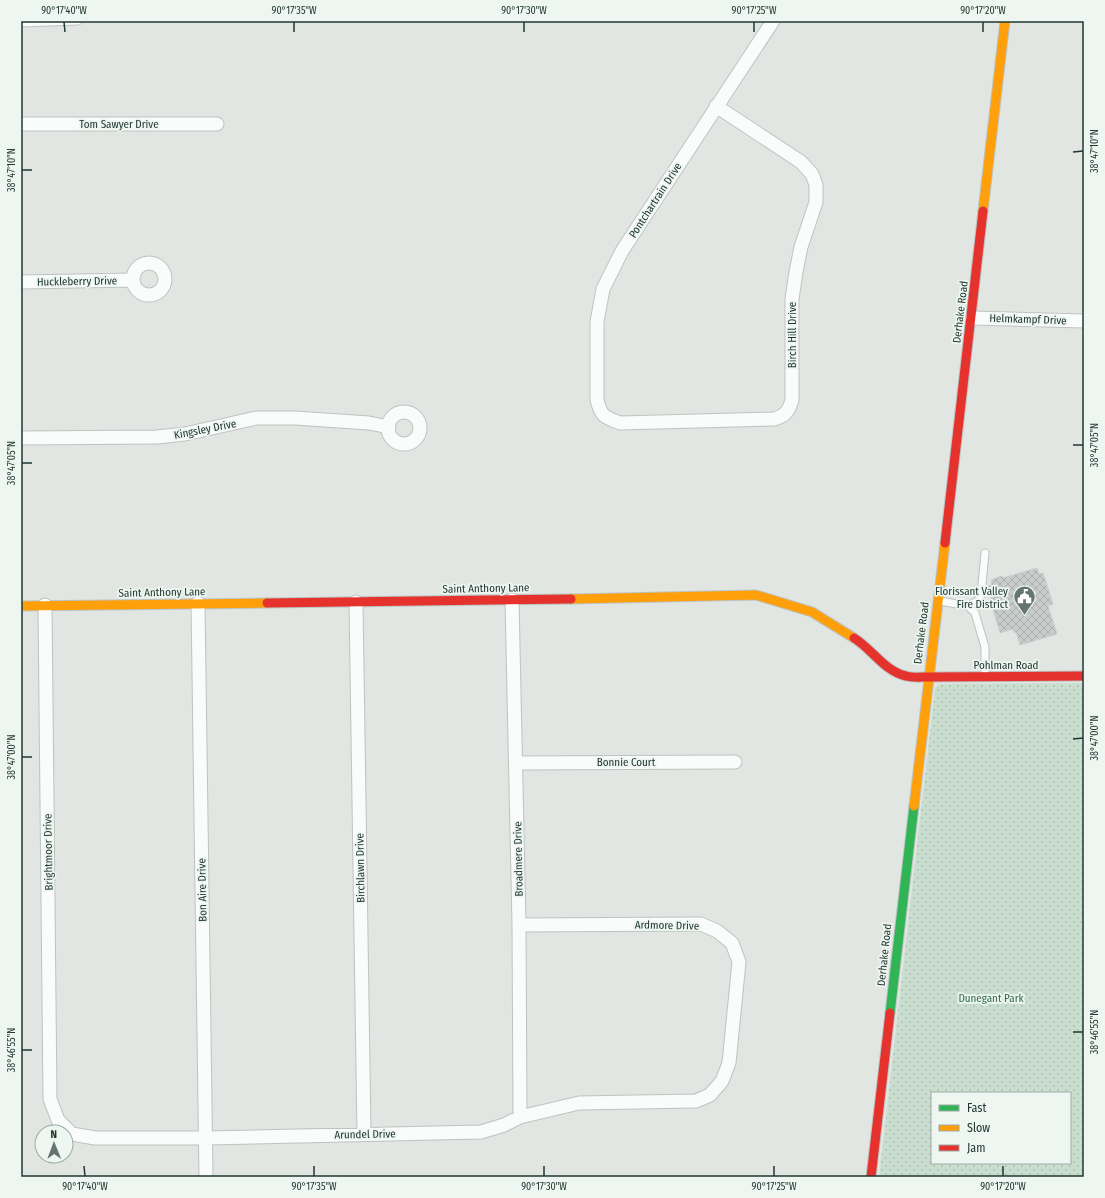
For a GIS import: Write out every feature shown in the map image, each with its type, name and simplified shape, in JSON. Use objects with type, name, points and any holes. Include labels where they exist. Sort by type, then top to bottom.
[{"type":"street","name":"Pontchartrain Drive","points":[[597,400],[597,322],[603,289],[622,251],[773,21]]},
{"type":"street","name":"Derhake Road","points":[[871,1177],[928,677],[972,318],[1005,21]]},
{"type":"street","name":"Birch Hill Drive","points":[[597,400],[600,412],[608,419],[620,423],[774,419],[782,417],[789,410],[792,400],[792,299],[801,247],[816,202],[816,185],[812,174],[801,162],[716,106]]},
{"type":"street","name":"Tom Sawyer Drive","points":[[21,124],[217,124]]},
{"type":"street","name":"Huckleberry Drive","points":[[21,282],[132,280]]},
{"type":"street","name":"Helmkampf Drive","points":[[972,318],[1084,321]]},
{"type":"street","name":"Kingsley Drive","points":[[21,438],[157,437],[185,434],[256,418],[295,418],[369,423],[389,427]]},
{"type":"street","name":"Saint Anthony Lane","points":[[21,606],[512,600],[756,595],[812,612],[860,642],[888,668],[906,676],[928,677]]},
{"type":"street","name":"Broadmere Drive","points":[[512,600],[519,925],[520,1118]]},
{"type":"street","name":"Birchlawn Drive","points":[[356,602],[364,1134]]},
{"type":"street","name":"Bon Aire Drive","points":[[198,604],[206,1177]]},
{"type":"street","name":"Brightmoor Drive","points":[[45,605],[50,1100]]},
{"type":"street","name":"Pohlman Road","points":[[928,677],[1084,676]]},
{"type":"street","name":"Bonnie Court","points":[[516,763],[735,762]]},
{"type":"street","name":"Ardmore Drive","points":[[519,925],[701,924],[717,932],[732,944],[739,962],[729,1063],[722,1081],[710,1095],[696,1101]]},
{"type":"street","name":"Arundel Drive","points":[[50,1100],[58,1120],[72,1134],[95,1138],[205,1138],[481,1132],[520,1118],[579,1103],[696,1101]]},
{"type":"lane","points":[[21,23],[78,21]]},
{"type":"lane","points":[[937,601],[968,606],[978,601],[981,595],[985,553]]},
{"type":"lane","points":[[968,606],[975,613],[985,647],[985,677]]},
{"type":"path","points":[[1081,923],[1083,912]]},
{"type":"green space","name":"Dunegant Park","points":[[1084,683],[1084,1177],[879,1177],[935,688],[940,684]]},
{"type":"building","name":"Florissant Valley Fire District","points":[[1037,568],[1039,574],[1043,573],[1053,604],[1048,606],[1057,634],[1020,645],[1016,632],[1014,633],[1013,629],[1000,633],[990,599],[988,586],[992,585],[991,580]]},
{"type":"traffic: fast","points":[[890,1013],[914,806]]},
{"type":"traffic: slow","points":[[983,211],[1005,21]]},
{"type":"traffic: slow","points":[[914,806],[945,543]]},
{"type":"traffic: slow","points":[[571,599],[756,595],[812,612],[854,638]]},
{"type":"traffic: slow","points":[[21,606],[267,603]]},
{"type":"traffic: jam","points":[[945,543],[983,211]]},
{"type":"traffic: jam","points":[[267,603],[571,599]]},
{"type":"traffic: jam","points":[[854,638],[891,670],[909,677],[1084,676]]},
{"type":"traffic: jam","points":[[871,1177],[890,1013]]},
{"type":"place","name":"Florissant Valley Fire District","points":[[1024,616]]}]
